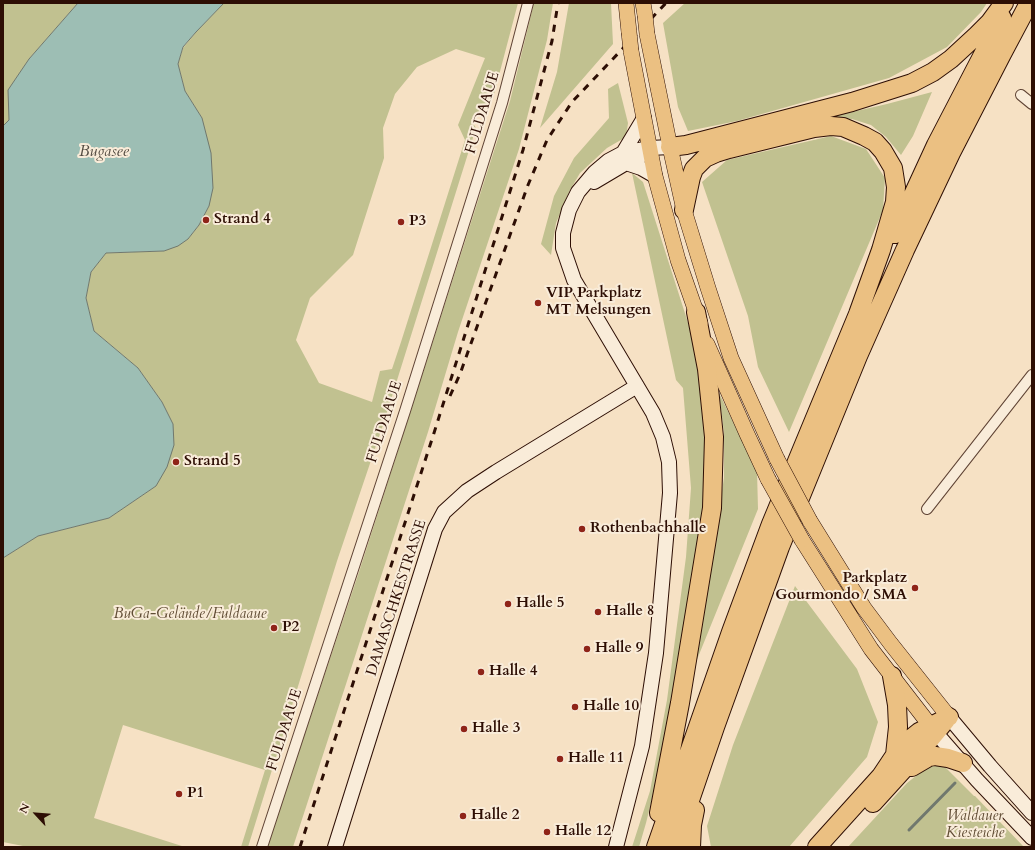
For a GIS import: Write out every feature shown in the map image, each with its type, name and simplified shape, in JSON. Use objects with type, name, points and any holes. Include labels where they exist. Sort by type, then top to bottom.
[{"type":"highway","points":[[670,147],[760,126],[852,102],[882,94],[912,83],[933,72],[962,50],[990,22],[1004,3]]},
{"type":"highway","points":[[858,314],[936,145],[986,46],[1010,3]]},
{"type":"highway","points":[[674,847],[780,547],[858,356],[905,250],[951,153],[1029,3]]},
{"type":"highway","points":[[656,847],[731,632],[771,524],[858,314],[882,250],[895,202],[896,187],[893,168],[889,159],[875,142],[843,127],[832,126],[814,128],[716,153],[705,158],[694,169],[689,180],[684,210]]},
{"type":"highway","points":[[652,847],[680,703],[712,508],[714,437],[708,370],[696,312]]},
{"type":"highway","points":[[892,676],[897,705],[898,727],[895,755]]},
{"type":"highway","points":[[832,847],[899,774],[933,729],[949,716]]},
{"type":"highway","points":[[691,847],[692,825],[715,728]]},
{"type":"highway","points":[[817,847],[876,781],[895,755],[912,737],[933,729]]},
{"type":"highway","points":[[899,774],[932,756],[939,756],[962,763]]},
{"type":"main road","points":[[626,3],[631,51],[655,176],[678,260],[712,356],[768,479],[802,540],[871,649],[933,729]]},
{"type":"main road","points":[[644,9],[647,34],[684,210],[731,358],[777,459],[810,521],[864,608],[949,716]]},
{"type":"street","name":"FULDAAUE","points":[[262,847],[405,411],[500,111],[528,3]]},
{"type":"street","points":[[1021,95],[1032,104]]},
{"type":"street","points":[[625,158],[644,118]]},
{"type":"street","points":[[616,847],[644,739],[656,653],[670,493],[669,462],[663,437],[653,413],[574,280],[563,248],[563,233],[568,210],[578,192],[625,158],[670,147]]},
{"type":"street","points":[[625,158],[655,176]]},
{"type":"street","points":[[927,509],[1032,375]]},
{"type":"street","name":"DAMASCHKESTRASSE","points":[[336,847],[435,529],[444,512],[467,491],[496,472],[637,386]]},
{"type":"street","points":[[949,716],[990,766],[1032,813]]},
{"type":"street","points":[[933,729],[962,763],[1032,838]]},
{"type":"green space","points":[[3,3],[78,3],[29,59],[9,90],[9,120],[3,126]]},
{"type":"green space","name":"BuGa-Gelände/Fuldaaue","points":[[224,3],[518,3],[493,98],[471,120],[476,128],[383,425],[337,561],[248,847],[241,847],[265,770],[123,725],[94,818],[185,847],[28,847],[3,842],[3,558],[38,536],[109,518],[156,486],[173,424],[162,402],[138,368],[94,331],[86,298],[91,272],[106,253],[164,251],[188,239],[199,225],[209,206],[202,118],[185,91],[178,64],[183,48]],"holes":[[[456,49],[485,58],[458,125],[465,140],[392,369],[380,371],[372,402],[319,383],[296,340],[310,298],[353,255],[384,158],[383,128],[395,94],[417,67]]]},
{"type":"green space","points":[[534,3],[553,3],[547,40],[519,149],[458,332],[428,432],[293,847],[267,847],[359,572],[510,101]]},
{"type":"green space","points":[[569,3],[611,3],[613,44],[540,128],[557,72]]},
{"type":"green space","points":[[685,3],[987,3],[981,12],[947,47],[889,78],[737,121],[688,131],[678,107],[663,23]]},
{"type":"green space","points":[[618,83],[628,123],[626,137],[607,148],[580,173],[569,192],[556,223],[551,255],[541,244],[554,196],[574,158],[609,118],[608,89]]},
{"type":"green space","points":[[932,92],[913,136],[901,155],[886,137],[871,125],[852,119],[826,118],[887,104]]},
{"type":"green space","points":[[831,136],[866,149],[885,178],[883,210],[789,432],[758,367],[748,316],[702,182],[727,160]]},
{"type":"green space","points":[[632,173],[643,182],[690,329],[699,363],[706,432],[703,515],[665,747],[639,847],[632,847],[650,791],[667,700],[686,557],[691,488],[683,388],[676,380]]},
{"type":"green space","points":[[719,393],[757,471],[758,509],[694,667],[724,478],[724,433]]},
{"type":"green space","points":[[795,586],[857,669],[878,722],[867,757],[789,847],[711,847],[707,826],[733,745]]},
{"type":"green space","name":"Waldauer Kiesteiche","points":[[935,761],[943,765],[1024,847],[848,847],[907,783]]},
{"type":"water","name":"Bugasee","points":[[78,3],[224,3],[183,47],[178,64],[185,91],[202,118],[211,153],[213,188],[209,206],[199,225],[188,239],[178,246],[164,251],[106,253],[91,272],[86,298],[94,331],[138,368],[162,402],[173,424],[174,445],[167,467],[156,486],[109,518],[38,536],[3,558],[3,126],[9,120],[8,90],[29,59]]},
{"type":"waterway","points":[[909,830],[955,783]]},
{"type":"railway","points":[[300,847],[434,433],[523,150],[552,41],[558,3]]},
{"type":"railway","points":[[450,396],[460,374],[528,185],[547,140],[572,102],[666,3]]},
{"type":"place","name":"Strand 4","points":[[206,220]]},
{"type":"place","name":"P3","points":[[401,222]]},
{"type":"place","name":"VIP Parkplatz MT Melsungen","points":[[538,303]]},
{"type":"place","name":"Strand 5","points":[[176,462]]},
{"type":"place","name":"Rothenbachhalle","points":[[582,529]]},
{"type":"place","name":"Parkplatz Gourmondo / SMA","points":[[915,588]]},
{"type":"place","name":"Halle 5","points":[[508,604]]},
{"type":"place","name":"Halle 8","points":[[598,612]]},
{"type":"place","name":"P2","points":[[274,628]]},
{"type":"place","name":"Halle 9","points":[[587,649]]},
{"type":"place","name":"Halle 4","points":[[481,672]]},
{"type":"place","name":"Halle 10","points":[[575,707]]},
{"type":"place","name":"Halle 3","points":[[464,729]]},
{"type":"place","name":"Halle 11","points":[[560,759]]},
{"type":"place","name":"P1","points":[[179,794]]},
{"type":"place","name":"Halle 2","points":[[463,816]]},
{"type":"place","name":"Halle 12","points":[[547,832]]}]
